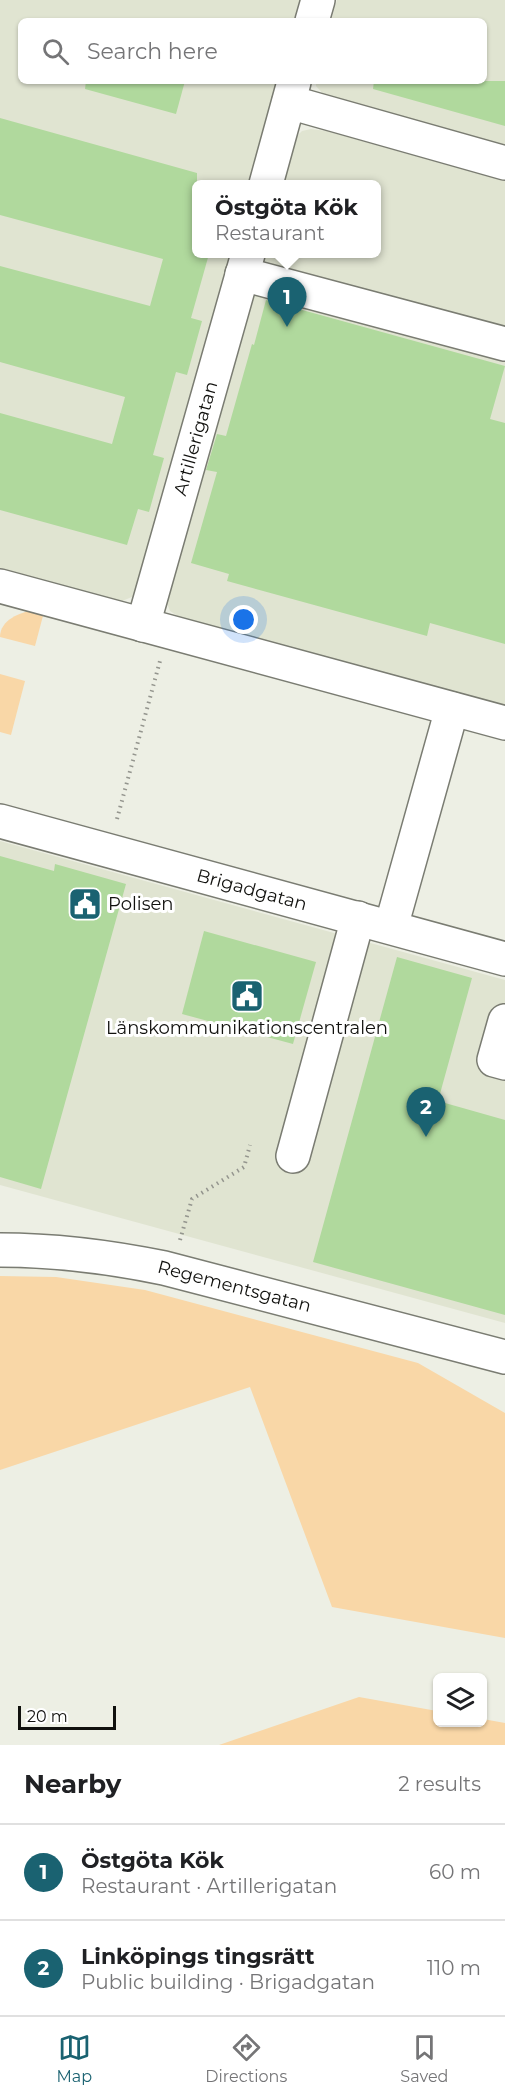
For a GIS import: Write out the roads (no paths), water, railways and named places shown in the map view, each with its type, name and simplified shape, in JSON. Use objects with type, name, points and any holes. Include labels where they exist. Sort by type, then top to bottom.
[{"type":"street","points":[[313,18],[318,0]]},
{"type":"street","points":[[267,180],[292,92],[505,163]]},
{"type":"street","points":[[245,263],[505,345]]},
{"type":"street","name":"Artillerigatan","points":[[155,628],[245,263]]},
{"type":"street","points":[[0,586],[505,723]]},
{"type":"street","points":[[392,927],[452,709]]},
{"type":"street","name":"Brigadgatan","points":[[0,821],[505,959]]},
{"type":"street","points":[[293,1156],[358,918]]},
{"type":"street","points":[[505,1021],[494,1060],[505,1063]]},
{"type":"street","name":"Regementsgatan","points":[[0,1250],[35,1250],[109,1257],[164,1268],[505,1357]]},
{"type":"street","name":"Regementsgatan","points":[[464,1348],[505,1375]]},
{"type":"place","name":"Östgöta Kök","points":[[287,327]]},
{"type":"place","name":"Polisen","points":[[85,904]]},
{"type":"place","name":"Länskommunikationscentralen","points":[[247,996]]},
{"type":"place","name":"Linköpings tingsrätt","points":[[426,1137]]}]
